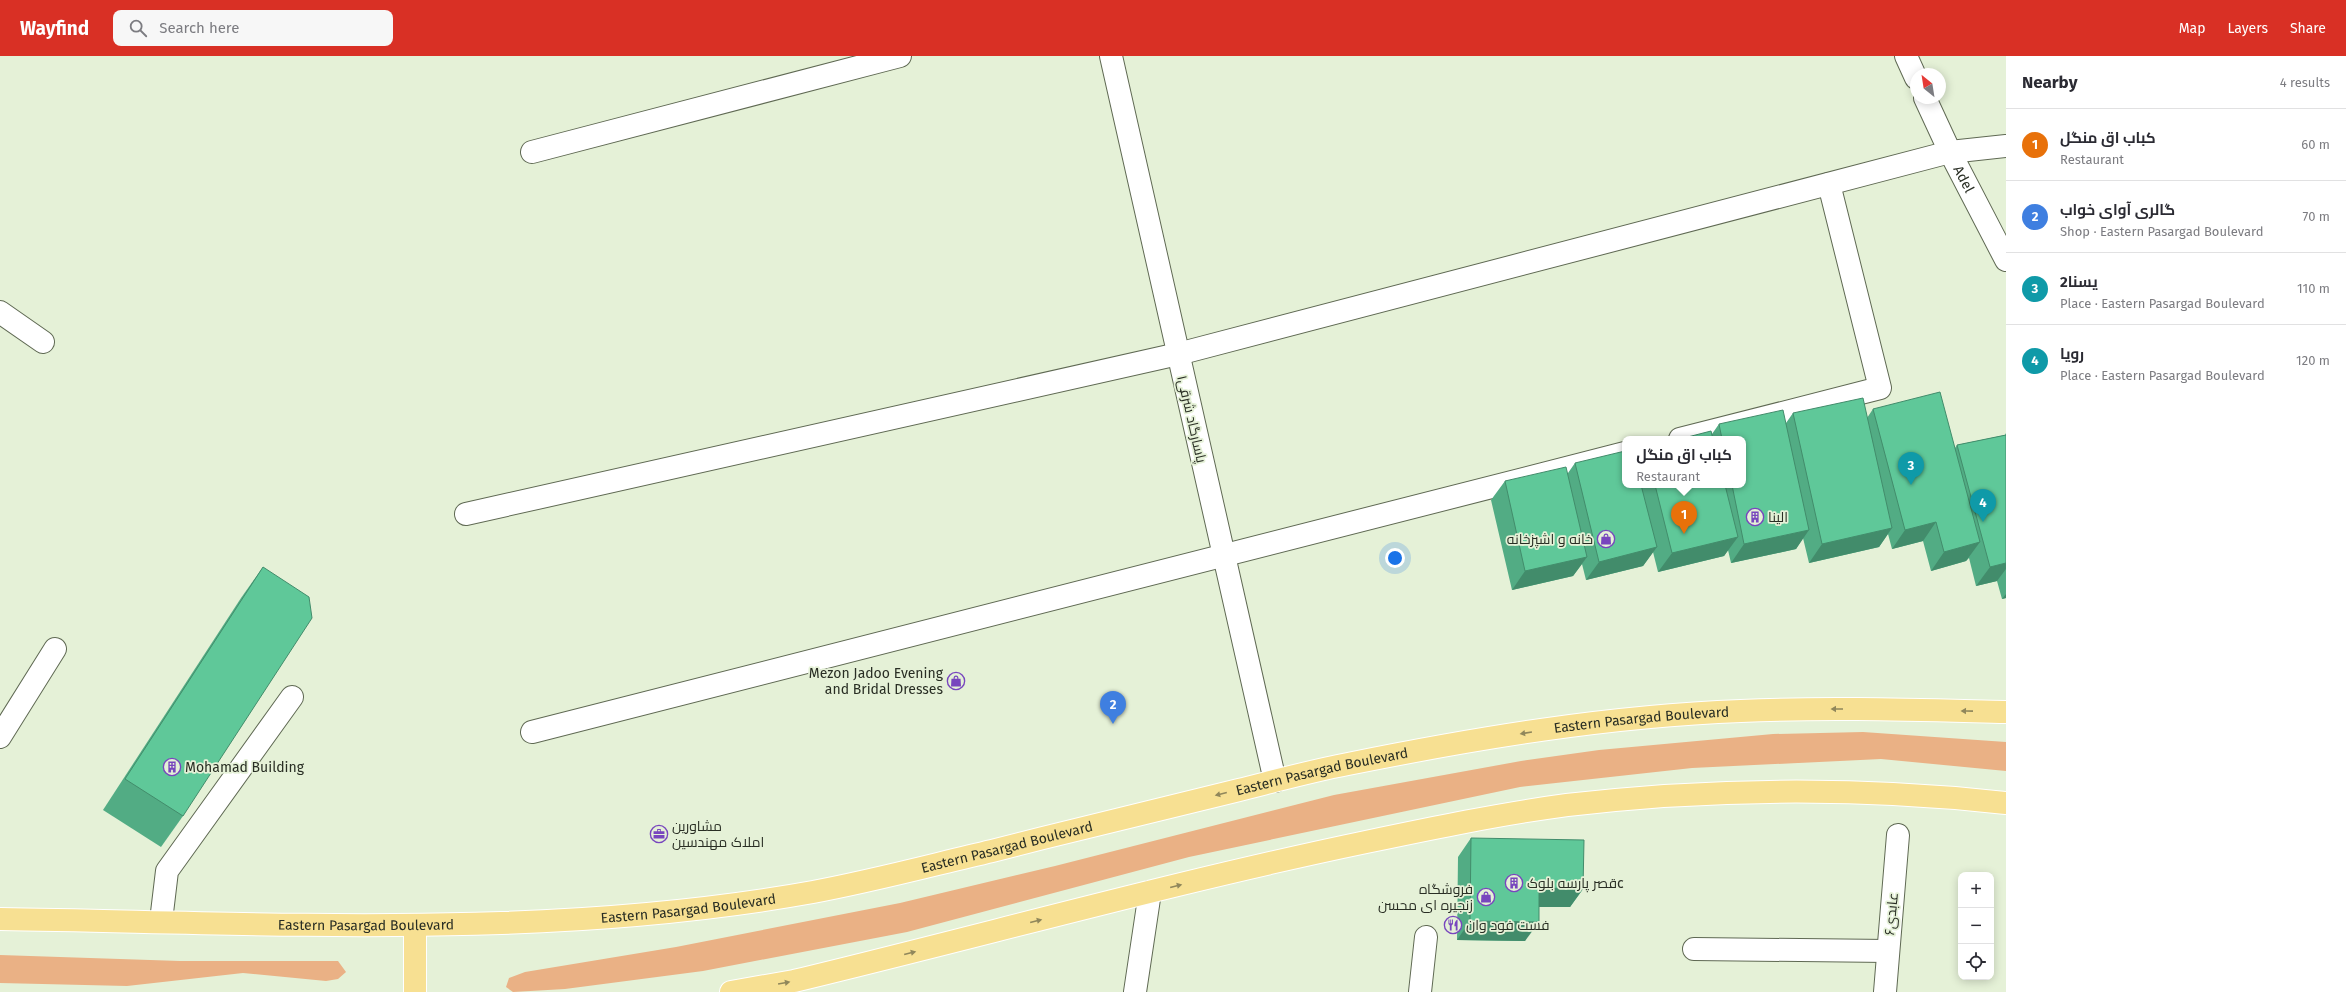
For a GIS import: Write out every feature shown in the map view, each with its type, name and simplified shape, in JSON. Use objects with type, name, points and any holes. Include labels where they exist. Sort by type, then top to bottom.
[{"type":"main road","name":"Eastern Pasargad Boulevard","points":[[0,919],[415,925],[535,923],[624,916],[718,906],[813,892],[904,872],[1344,764],[1563,727],[1642,718],[1738,711],[1835,709],[2006,712]]},
{"type":"main road","points":[[731,992],[794,982],[1270,862],[1456,824],[1572,805],[1661,796],[1791,790],[1927,795],[2006,803]]},
{"type":"main road","points":[[415,925],[415,992]]},
{"type":"street","points":[[532,152],[900,56]]},
{"type":"street","name":"پاسارگاد شرقی۱","points":[[1111,56],[1275,781]]},
{"type":"street","points":[[1906,56],[1911,68]]},
{"type":"street","name":"Adel","points":[[1928,104],[1950,152],[2006,260]]},
{"type":"street","points":[[466,514],[1178,354],[1950,152],[2006,146]]},
{"type":"street","points":[[1692,436],[1880,388],[1829,184]]},
{"type":"street","points":[[0,312],[43,342]]},
{"type":"street","points":[[532,732],[1622,454]]},
{"type":"street","points":[[0,737],[55,648]]},
{"type":"street","points":[[161,921],[167,871],[292,697]]},
{"type":"street","name":"عابدی۶","points":[[1885,992],[1898,835]]},
{"type":"street","points":[[1135,992],[1150,892]]},
{"type":"street","points":[[1420,992],[1426,937]]},
{"type":"street","points":[[1694,949],[1888,951]]},
{"type":"shaded area","points":[[1863,732],[2006,742],[2006,771],[1881,759],[1692,768],[1520,787],[1189,857],[907,932],[703,971],[565,989],[513,992],[506,987],[509,978],[525,972],[676,947],[900,903],[1055,866],[1334,795],[1521,761],[1599,750],[1773,734]]},
{"type":"shaded area","points":[[0,955],[180,961],[338,961],[346,972],[338,979],[326,981],[243,973],[127,986],[0,983]]},
{"type":"building","points":[[1940,392],[1980,542],[1944,552],[1936,522],[1905,530],[1873,409]]},
{"type":"building","points":[[1863,398],[1892,528],[1822,544],[1793,413]]},
{"type":"building","name":"الینا","points":[[1783,410],[1809,530],[1744,544],[1733,488],[1746,488],[1746,436],[1721,436],[1719,424]]},
{"type":"building","points":[[1711,431],[1712,436],[1692,436]]},
{"type":"building","points":[[2006,435],[2006,563],[1990,567],[1957,445]]},
{"type":"building","points":[[1622,452],[1622,488],[1642,488],[1657,547],[1599,562],[1575,463]]},
{"type":"building","points":[[1566,467],[1587,557],[1525,571],[1505,481]]},
{"type":"building","points":[[1656,488],[1726,488],[1738,537],[1672,553]]},
{"type":"building","points":[[263,567],[309,597],[312,618],[183,816],[125,779]]},
{"type":"building","name":"قصر پارسه بلوکc","points":[[1471,838],[1584,840],[1583,889],[1539,888],[1539,922],[1470,921]]},
{"type":"place","name":"یسنا2","points":[[1911,485]]},
{"type":"place","name":"الینا","points":[[1755,517]]},
{"type":"place","name":"رویا","points":[[1983,522]]},
{"type":"place","name":"کباب اق منگل","points":[[1684,534]]},
{"type":"place","name":"خانه و اشپزخانه","points":[[1606,539]]},
{"type":"place","name":"Mezon Jadoo Evening and Bridal Dresses","points":[[956,681]]},
{"type":"place","name":"گالری آوای خواب","points":[[1113,724]]},
{"type":"place","name":"Mohamad Building","points":[[172,767]]},
{"type":"place","name":"مشاورین املاک مهندسین","points":[[659,834]]},
{"type":"place","name":"قصر پارسه بلوکc","points":[[1514,883]]},
{"type":"place","name":"فروشگاه زنجیره ای محسن","points":[[1486,897]]},
{"type":"place","name":"فست فود وان","points":[[1453,925]]}]
